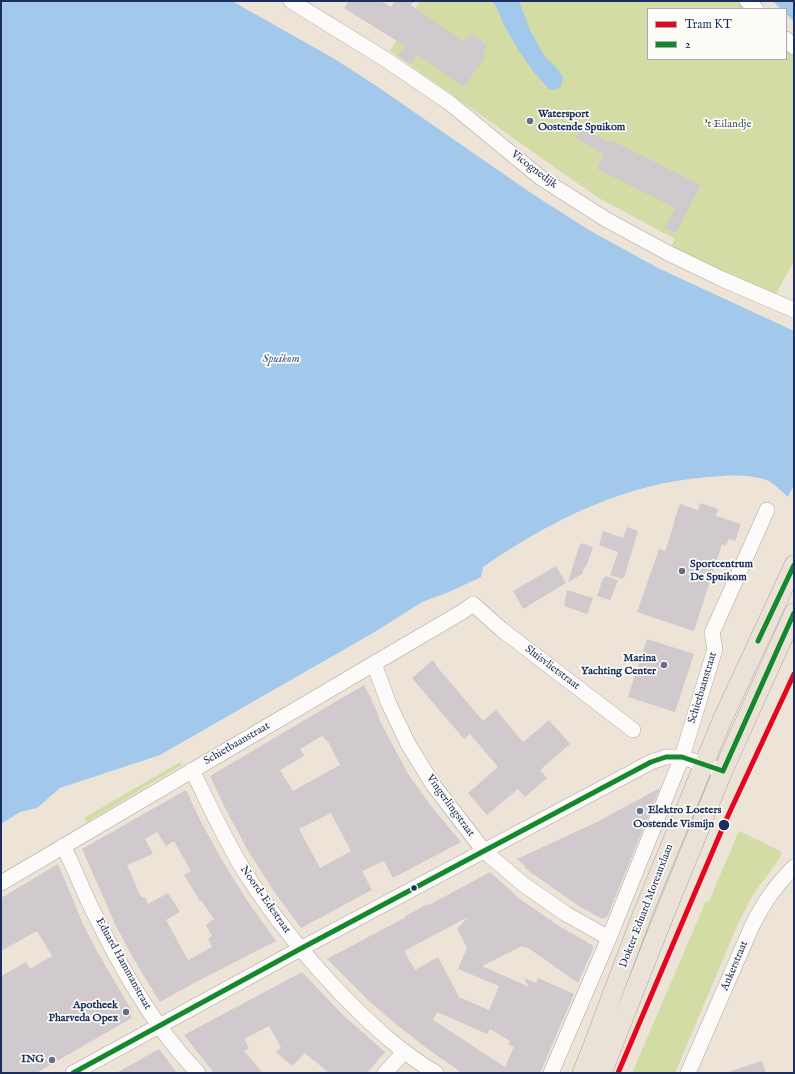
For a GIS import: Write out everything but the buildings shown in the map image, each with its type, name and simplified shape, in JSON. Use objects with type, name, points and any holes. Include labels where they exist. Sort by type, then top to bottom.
[{"type":"main road","name":"Dokter Eduard Moreauxlaan","points":[[582,1073],[653,888],[723,718],[794,565]]},
{"type":"main road","name":"Dokter Eduard Moreauxlaan","points":[[602,1073],[723,771],[794,613]]},
{"type":"street","name":"Vicognedijk","points":[[291,1],[385,59],[451,104],[541,178],[607,220],[668,253],[715,276],[794,310]]},
{"type":"street","points":[[747,1],[755,8]]},
{"type":"street","name":"Schietbaanstraat","points":[[682,757],[715,649],[712,633],[767,510]]},
{"type":"street","name":"Schietbaanstraat","points":[[1,883],[462,612],[473,604]]},
{"type":"street","name":"Sluisvlietstraat","points":[[473,604],[501,629],[634,730]]},
{"type":"street","name":"Vingerlingstraat","points":[[374,664],[389,704],[408,744],[434,786],[484,851],[529,888],[566,914],[609,938]]},
{"type":"street","points":[[73,1073],[300,949],[651,762],[666,757],[682,757],[723,771]]},
{"type":"street","name":"Dokter Eduard Moreauxlaan","points":[[551,1073],[609,938],[682,757]]},
{"type":"street","name":"Noord-Edestraat","points":[[192,770],[224,836],[248,877],[300,949],[369,1022],[404,1052],[436,1073]]},
{"type":"street","name":"Eduard Hammanstraat","points":[[63,846],[72,861],[86,897],[112,950],[158,1026],[183,1058],[198,1073]]},
{"type":"street","name":"Ankerstraat","points":[[688,1073],[763,904],[773,889],[794,868]]},
{"type":"street","points":[[385,1073],[404,1052]]},
{"type":"green space","name":"'t Eilandje","points":[[420,1],[739,1],[746,8],[647,8],[647,60],[787,60],[787,47],[794,54],[794,261],[775,296],[670,248],[675,239],[597,197],[390,51]]},
{"type":"green space","points":[[180,762],[182,765],[87,822],[84,818]]},
{"type":"green space","points":[[739,831],[782,852],[779,859],[751,898],[738,924],[675,1073],[632,1073],[706,901],[709,901]]},
{"type":"water","name":"Spuikom","points":[[1,1],[232,1],[333,58],[375,85],[531,193],[589,230],[658,268],[794,331],[794,485],[788,497],[767,480],[746,476],[724,476],[678,481],[648,487],[590,507],[562,519],[509,550],[483,567],[481,577],[449,592],[422,602],[378,630],[160,755],[60,788],[37,808],[20,812],[1,824]]},
{"type":"water","points":[[491,1],[519,1],[530,30],[545,57],[556,67],[563,77],[560,88],[554,90],[549,89],[533,71],[505,27],[496,6]]},
{"type":"water","points":[[773,1],[794,1],[794,22],[787,15],[787,8],[780,8]]},
{"type":"tram line","name":"KT","points":[[618,1073],[726,820],[794,674]]},
{"type":"transit line","name":"2","points":[[758,641],[794,565]]},
{"type":"transit line","name":"2","points":[[73,1073],[300,949],[651,762],[666,757],[682,757],[723,771],[794,613]]},
{"type":"place","name":"Watersport Oostende Spuikom","points":[[530,121]]},
{"type":"place","name":"Sportcentrum De Spuikom","points":[[682,571]]},
{"type":"place","name":"Marina Yachting Center","points":[[664,665]]},
{"type":"place","name":"Elektro Loeters","points":[[640,811]]},
{"type":"place","name":"Oostende Vismijn","points":[[724,825]]},
{"type":"place","name":"Apotheek Pharveda Opex","points":[[126,1012]]},
{"type":"place","name":"ING","points":[[52,1060]]}]
